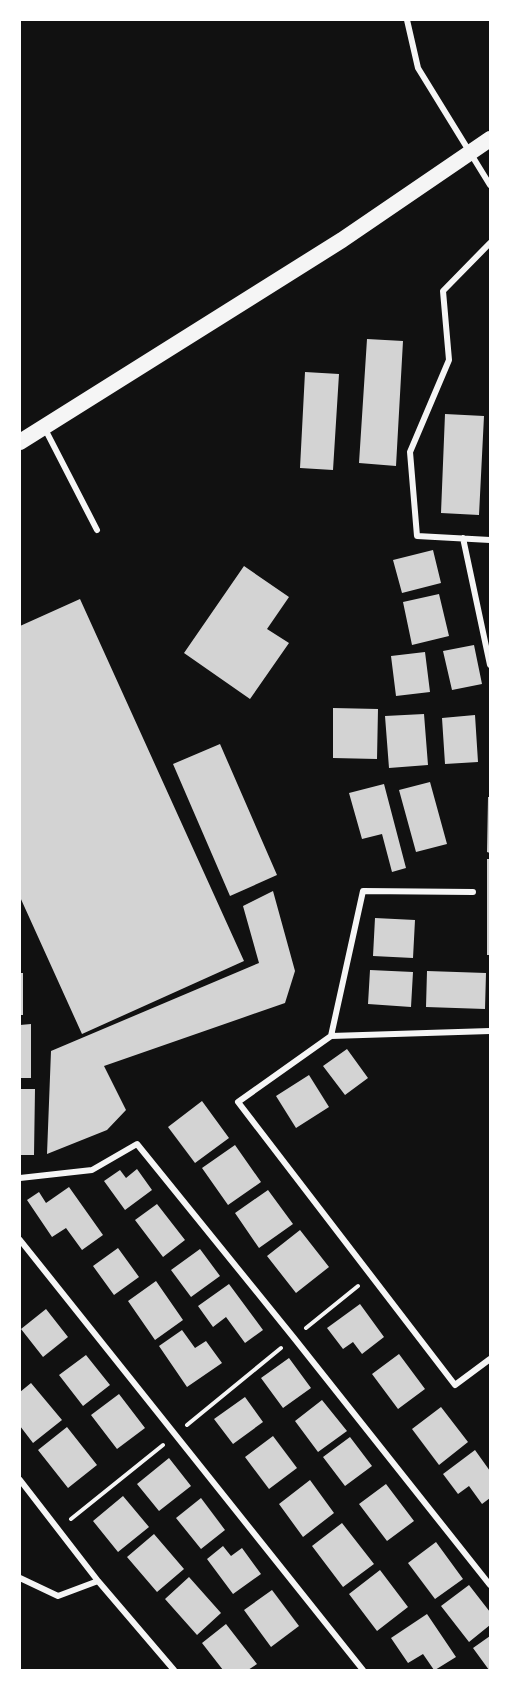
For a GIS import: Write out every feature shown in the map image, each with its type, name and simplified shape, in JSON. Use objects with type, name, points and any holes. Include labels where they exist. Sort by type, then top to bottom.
[{"type":"highway","points":[[20,442],[342,240],[490,140]]},
{"type":"street","points":[[407,20],[418,68],[490,185]]},
{"type":"street","points":[[490,243],[443,291],[449,360],[410,452],[417,536],[490,540]]},
{"type":"street","points":[[44,426],[97,530]]},
{"type":"street","points":[[463,538],[490,665]]},
{"type":"street","points":[[332,1036],[363,891],[473,892]]},
{"type":"street","points":[[490,1031],[332,1036],[238,1102],[455,1385],[490,1359]]},
{"type":"street","points":[[20,1178],[92,1170],[137,1144],[490,1585]]},
{"type":"street","points":[[20,1240],[363,1671]]},
{"type":"street","points":[[20,1480],[98,1581],[174,1671]]},
{"type":"street","points":[[20,1578],[58,1596],[98,1581]]},
{"type":"path","points":[[58,1529],[372,1275]]},
{"type":"building","points":[[367,339],[403,341],[396,466],[359,463]]},
{"type":"building","points":[[305,372],[339,374],[333,470],[300,468]]},
{"type":"building","points":[[445,414],[484,416],[479,515],[441,513]]},
{"type":"building","points":[[433,550],[441,583],[402,593],[393,560]]},
{"type":"building","points":[[244,566],[289,597],[267,629],[289,643],[250,699],[184,653]]},
{"type":"building","points":[[439,594],[449,636],[412,645],[403,602]]},
{"type":"building","points":[[80,599],[244,961],[82,1034],[20,897],[20,626]]},
{"type":"building","points":[[474,645],[482,684],[452,690],[443,651]]},
{"type":"building","points":[[425,652],[430,692],[396,696],[391,656]]},
{"type":"building","points":[[333,708],[378,709],[377,759],[333,758]]},
{"type":"building","points":[[424,714],[428,765],[389,768],[385,716]]},
{"type":"building","points":[[475,715],[478,762],[445,764],[442,718]]},
{"type":"building","points":[[220,744],[277,875],[230,896],[173,764]]},
{"type":"building","points":[[430,782],[447,844],[416,852],[399,790]]},
{"type":"building","points":[[384,784],[406,868],[392,872],[382,834],[362,839],[349,793]]},
{"type":"building","points":[[488,797],[490,797],[490,853],[487,852]]},
{"type":"building","points":[[487,859],[490,859],[490,955],[487,955]]},
{"type":"building","points":[[273,891],[295,971],[285,1003],[104,1066],[126,1110],[107,1130],[47,1154],[51,1051],[259,963],[243,906]]},
{"type":"building","points":[[375,918],[415,920],[413,958],[373,956]]},
{"type":"building","points":[[370,970],[413,972],[411,1007],[368,1004]]},
{"type":"building","points":[[427,971],[486,973],[485,1009],[426,1007]]},
{"type":"building","points":[[20,973],[23,973],[23,1015],[20,1015]]},
{"type":"building","points":[[31,1024],[31,1078],[20,1078],[20,1025]]},
{"type":"building","points":[[347,1049],[368,1078],[345,1095],[323,1066]]},
{"type":"building","points":[[309,1075],[329,1107],[296,1128],[276,1096]]},
{"type":"building","points":[[20,1089],[35,1089],[34,1155],[20,1155]]},
{"type":"building","points":[[202,1101],[229,1138],[195,1163],[168,1127]]},
{"type":"building","points":[[235,1145],[261,1182],[228,1205],[202,1168]]},
{"type":"building","points":[[137,1169],[152,1190],[125,1210],[104,1181],[120,1170],[126,1178]]},
{"type":"building","points":[[69,1187],[103,1235],[82,1250],[66,1228],[52,1237],[27,1200],[39,1192],[46,1203]]},
{"type":"building","points":[[268,1190],[293,1224],[259,1248],[235,1213]]},
{"type":"building","points":[[157,1204],[185,1240],[163,1257],[135,1220]]},
{"type":"building","points":[[300,1230],[329,1267],[296,1293],[267,1256]]},
{"type":"building","points":[[118,1248],[139,1277],[114,1295],[93,1266]]},
{"type":"building","points":[[200,1249],[220,1276],[191,1297],[171,1270]]},
{"type":"building","points":[[156,1281],[183,1320],[155,1340],[128,1301]]},
{"type":"building","points":[[229,1284],[263,1330],[245,1343],[226,1317],[213,1327],[198,1306]]},
{"type":"building","points":[[360,1304],[384,1337],[362,1354],[353,1342],[343,1349],[327,1328]]},
{"type":"building","points":[[46,1309],[68,1337],[43,1357],[21,1329]]},
{"type":"building","points":[[182,1330],[195,1348],[206,1341],[222,1363],[187,1387],[159,1346]]},
{"type":"building","points":[[399,1354],[425,1389],[398,1409],[372,1374]]},
{"type":"building","points":[[86,1355],[110,1385],[83,1406],[59,1375]]},
{"type":"building","points":[[289,1358],[311,1388],[283,1408],[261,1378]]},
{"type":"building","points":[[31,1383],[62,1420],[33,1443],[20,1426],[20,1392]]},
{"type":"building","points":[[119,1394],[145,1428],[117,1449],[91,1415]]},
{"type":"building","points":[[245,1397],[263,1422],[233,1444],[214,1419]]},
{"type":"building","points":[[322,1400],[347,1431],[318,1452],[295,1421]]},
{"type":"building","points":[[441,1407],[468,1442],[439,1465],[412,1429]]},
{"type":"building","points":[[67,1427],[97,1465],[68,1488],[38,1450]]},
{"type":"building","points":[[273,1436],[297,1468],[269,1489],[245,1457]]},
{"type":"building","points":[[350,1437],[372,1466],[345,1486],[323,1457]]},
{"type":"building","points":[[475,1450],[490,1471],[490,1498],[482,1504],[469,1486],[458,1494],[443,1474]]},
{"type":"building","points":[[169,1458],[191,1486],[159,1511],[137,1484]]},
{"type":"building","points":[[310,1480],[334,1513],[303,1537],[279,1504]]},
{"type":"building","points":[[386,1484],[414,1521],[387,1541],[359,1504]]},
{"type":"building","points":[[123,1496],[149,1527],[118,1552],[93,1521]]},
{"type":"building","points":[[201,1498],[225,1530],[201,1549],[176,1518]]},
{"type":"building","points":[[342,1523],[374,1564],[343,1587],[312,1546]]},
{"type":"building","points":[[154,1534],[184,1569],[157,1592],[127,1557]]},
{"type":"building","points":[[436,1542],[463,1579],[435,1599],[408,1563]]},
{"type":"building","points":[[223,1546],[231,1556],[242,1548],[261,1574],[233,1594],[207,1559]]},
{"type":"building","points":[[380,1570],[408,1607],[377,1631],[349,1594]]},
{"type":"building","points":[[189,1577],[221,1613],[197,1635],[165,1599]]},
{"type":"building","points":[[469,1585],[490,1612],[490,1625],[469,1642],[441,1606]]},
{"type":"building","points":[[272,1590],[299,1626],[271,1647],[244,1610]]},
{"type":"building","points":[[427,1614],[456,1657],[435,1670],[423,1654],[408,1663],[391,1638]]},
{"type":"building","points":[[226,1624],[257,1664],[248,1670],[223,1670],[202,1643]]},
{"type":"building","points":[[490,1636],[490,1670],[489,1670],[473,1648]]}]
